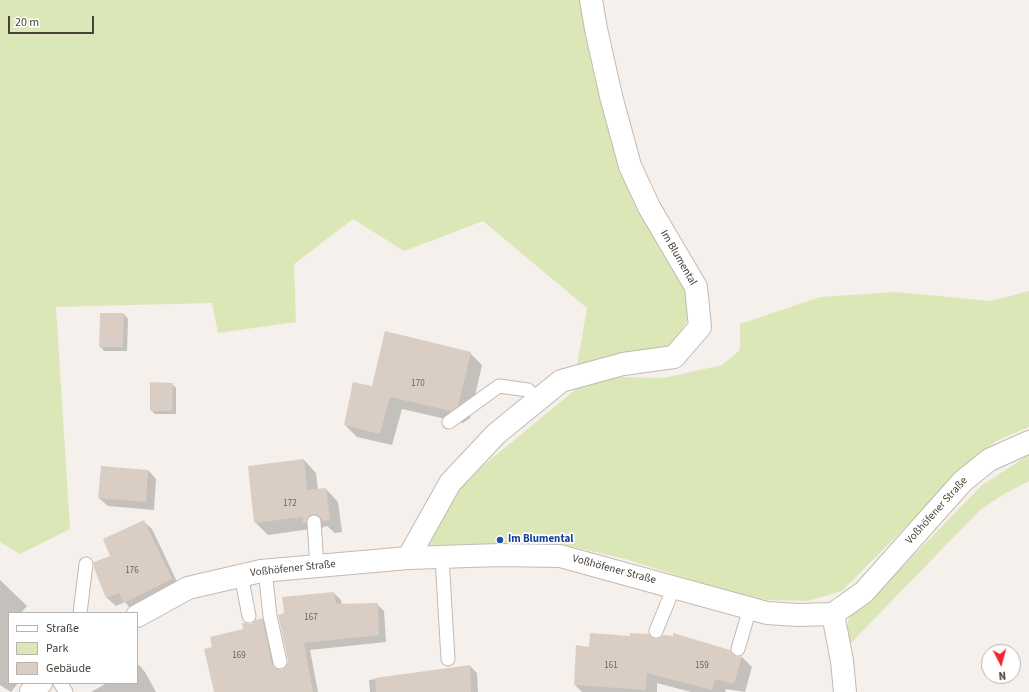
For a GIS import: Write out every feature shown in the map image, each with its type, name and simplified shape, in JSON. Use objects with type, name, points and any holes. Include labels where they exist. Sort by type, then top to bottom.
[{"type":"street","name":"Im Blumental","points":[[408,558],[450,483],[496,434],[561,381],[623,364],[674,357],[700,327],[696,288],[648,207],[630,166],[611,96],[591,0]]},
{"type":"street","name":"Voßhöfener Straße","points":[[138,615],[188,588],[265,570],[408,558],[500,555],[560,556],[767,613],[798,615],[833,614],[864,592],[963,481],[989,460],[1029,442]]},
{"type":"street","points":[[833,614],[842,661],[844,692]]},
{"type":"street","points":[[30,692],[40,684]]},
{"type":"lane","points":[[449,422],[499,386],[528,390],[538,400]]},
{"type":"lane","points":[[314,522],[317,566]]},
{"type":"lane","points":[[442,557],[448,659]]},
{"type":"lane","points":[[80,612],[86,564]]},
{"type":"lane","points":[[265,570],[270,616],[280,662]]},
{"type":"lane","points":[[242,575],[249,616]]},
{"type":"lane","points":[[656,630],[674,587]]},
{"type":"lane","points":[[738,649],[750,608]]},
{"type":"green space","points":[[0,0],[582,0],[586,37],[600,99],[624,174],[688,285],[689,317],[682,330],[670,346],[647,354],[577,366],[587,308],[483,221],[404,251],[353,219],[294,264],[296,322],[218,333],[212,303],[56,307],[70,529],[20,554],[0,542]]},
{"type":"green space","points":[[1029,291],[1029,427],[996,441],[960,472],[842,591],[808,601],[767,600],[731,592],[625,559],[561,544],[426,545],[456,488],[581,385],[619,377],[664,378],[722,365],[740,350],[740,324],[820,297],[896,292],[991,301]]},
{"type":"green space","points":[[1029,455],[1029,481],[1004,494],[980,510],[848,646],[847,627],[850,614],[876,594],[982,485]]},
{"type":"building","points":[[100,313],[124,313],[123,347],[99,347]]},
{"type":"building","points":[[385,331],[471,352],[458,406],[451,411],[390,397],[380,434],[344,425],[353,382],[372,386]]},
{"type":"building","points":[[150,382],[173,383],[172,411],[150,411]]},
{"type":"building","points":[[304,459],[307,490],[326,488],[330,520],[322,521],[318,515],[314,514],[309,516],[306,523],[303,523],[303,517],[254,523],[248,466]]},
{"type":"building","points":[[101,466],[148,470],[146,502],[98,498]]},
{"type":"building","points":[[144,520],[172,579],[124,603],[119,593],[106,598],[94,568],[94,562],[110,556],[103,539]]},
{"type":"building","points":[[334,592],[336,604],[378,603],[379,635],[304,643],[313,692],[214,692],[204,649],[212,647],[210,637],[243,629],[242,623],[251,624],[262,618],[272,664],[277,669],[282,670],[287,665],[288,661],[278,615],[284,613],[282,597]]},
{"type":"building","points":[[590,633],[630,636],[630,633],[649,634],[653,638],[657,639],[663,635],[673,636],[673,633],[730,650],[735,657],[742,656],[734,684],[715,679],[712,690],[647,673],[646,690],[574,685],[576,645],[589,647]]},
{"type":"building","points":[[470,665],[471,692],[376,692],[375,678]]},
{"type":"place","name":"Im Blumental","points":[[500,540]]}]
